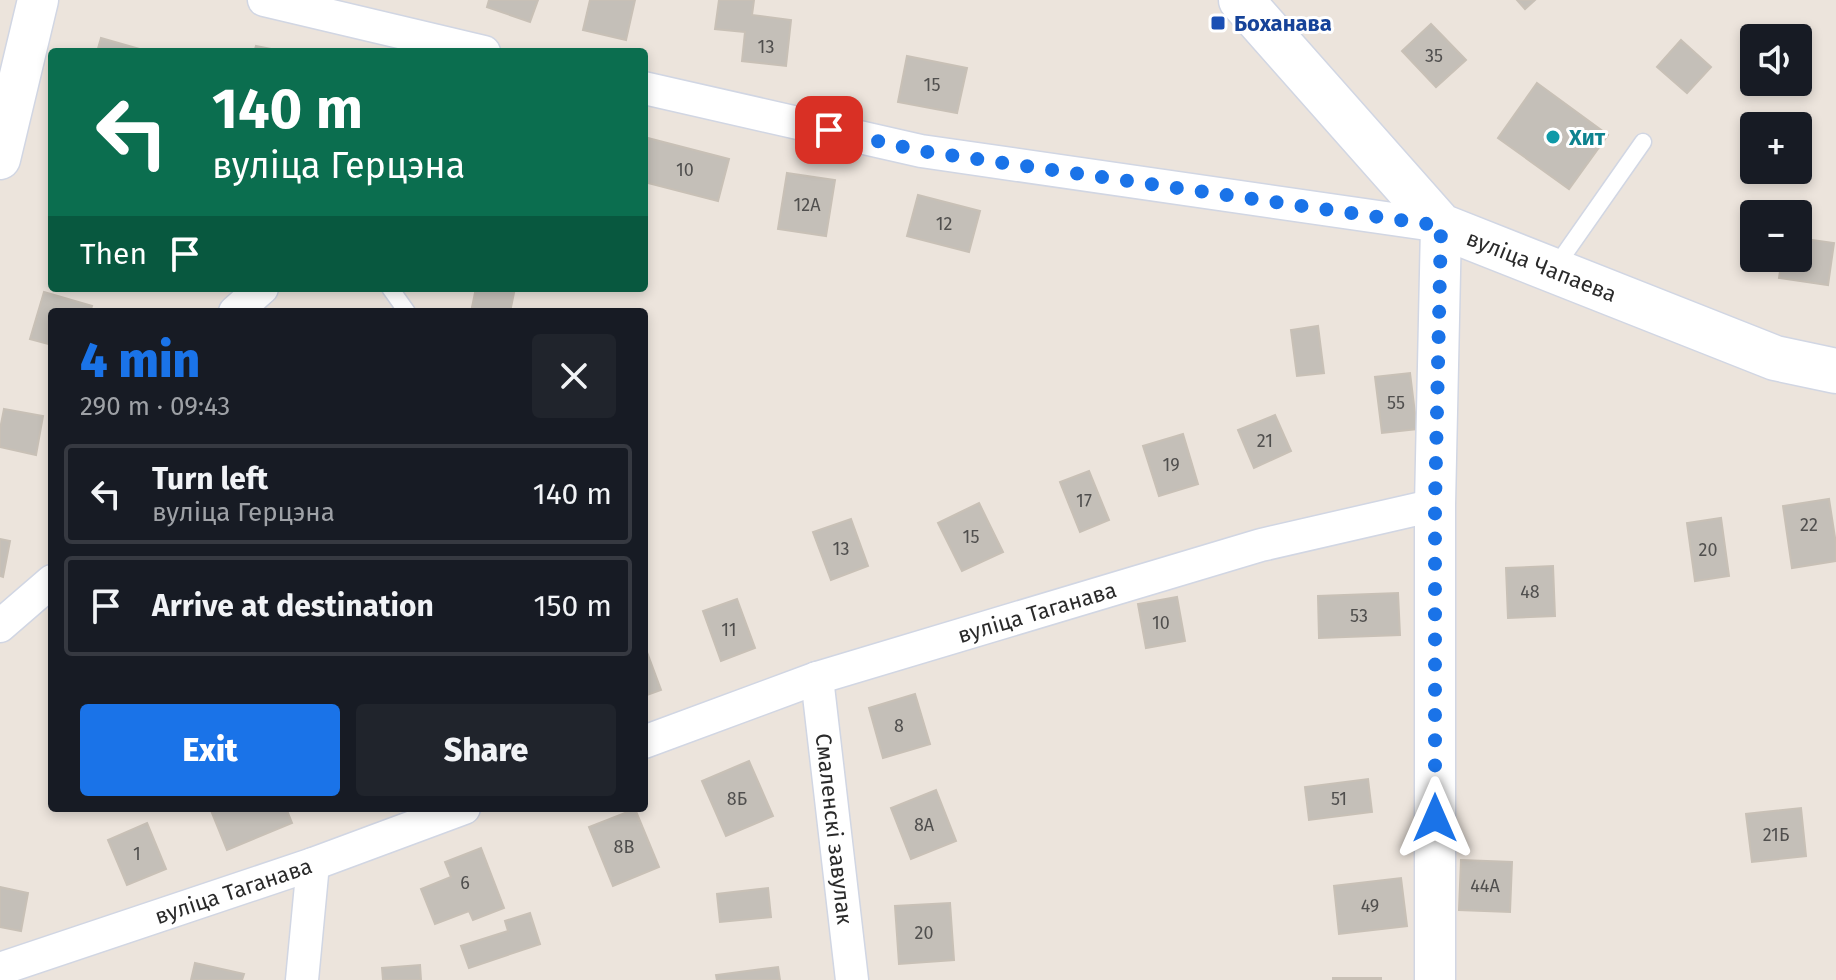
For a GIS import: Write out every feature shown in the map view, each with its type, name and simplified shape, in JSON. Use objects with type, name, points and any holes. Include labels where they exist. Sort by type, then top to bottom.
[{"type":"main road","name":"вуліца Чапаева","points":[[1241,0],[1441,226],[1775,358],[1836,371]]},
{"type":"street","points":[[0,159],[38,0]]},
{"type":"street","points":[[264,0],[355,38],[447,48]]},
{"type":"street","points":[[648,89],[921,151],[1441,226],[1435,505],[1435,980]]},
{"type":"street","points":[[240,308],[258,292]]},
{"type":"street","name":"вуліца Таганава","points":[[648,741],[817,678],[1261,545],[1435,505]]},
{"type":"street","points":[[0,626],[48,584]]},
{"type":"street","name":"Смаленскі завулак","points":[[817,678],[852,980]]},
{"type":"street","name":"вуліца Таганава","points":[[0,969],[313,864],[453,812]]},
{"type":"street","points":[[302,980],[313,864]]},
{"type":"lane","points":[[1553,270],[1643,142]]},
{"type":"building","points":[[489,0],[538,0],[530,22],[487,7]]},
{"type":"building","points":[[590,0],[635,0],[626,40],[583,30]]},
{"type":"building","points":[[719,0],[754,0],[752,15],[791,20],[786,66],[742,61],[745,32],[715,29]]},
{"type":"building","points":[[1517,0],[1535,0],[1525,9]]},
{"type":"building","points":[[1431,24],[1466,60],[1436,87],[1402,51]]},
{"type":"building","points":[[101,38],[136,48],[98,48]]},
{"type":"building","points":[[1681,40],[1711,67],[1687,93],[1657,67]]},
{"type":"building","points":[[907,56],[967,68],[957,113],[898,102]]},
{"type":"building","name":"Хит","points":[[1537,83],[1608,135],[1569,189],[1498,138]]},
{"type":"building","points":[[648,138],[729,159],[718,201],[648,183]]},
{"type":"building","points":[[787,173],[835,180],[826,236],[778,229]]},
{"type":"building","points":[[918,195],[980,211],[969,252],[907,236]]},
{"type":"building","points":[[1812,240],[1834,243],[1828,285],[1779,278],[1780,272],[1812,272]]},
{"type":"building","points":[[44,292],[92,306],[48,308],[48,344],[30,339]]},
{"type":"building","points":[[475,292],[514,292],[511,308],[472,308]]},
{"type":"building","points":[[1318,326],[1324,373],[1297,376],[1291,330]]},
{"type":"building","points":[[1410,373],[1417,429],[1382,433],[1375,377]]},
{"type":"building","points":[[4,409],[43,416],[36,455],[0,447]]},
{"type":"building","points":[[1275,415],[1291,451],[1254,468],[1238,430]]},
{"type":"building","points":[[1183,434],[1198,484],[1159,496],[1143,446]]},
{"type":"building","points":[[1089,471],[1109,520],[1080,532],[1060,482]]},
{"type":"building","points":[[1829,499],[1836,561],[1792,568],[1783,506]]},
{"type":"building","points":[[979,503],[1003,552],[962,571],[938,523]]},
{"type":"building","points":[[1721,518],[1729,576],[1695,581],[1687,523]]},
{"type":"building","points":[[851,519],[868,566],[831,580],[813,532]]},
{"type":"building","points":[[0,539],[10,541],[3,577],[0,576]]},
{"type":"building","points":[[1553,566],[1555,616],[1508,618],[1506,568]]},
{"type":"building","points":[[1398,593],[1400,635],[1319,638],[1318,596]]},
{"type":"building","points":[[1177,597],[1185,641],[1146,648],[1138,604]]},
{"type":"building","points":[[737,599],[755,648],[721,661],[703,611]]},
{"type":"building","points":[[648,655],[661,690],[648,695]]},
{"type":"building","points":[[915,694],[930,744],[883,758],[869,708]]},
{"type":"building","points":[[749,761],[773,816],[726,836],[702,781]]},
{"type":"building","points":[[1368,779],[1372,812],[1309,820],[1305,787]]},
{"type":"building","points":[[936,790],[956,841],[911,859],[891,808]]},
{"type":"building","points":[[1801,808],[1806,856],[1752,862],[1746,814]]},
{"type":"building","points":[[212,812],[288,812],[292,823],[227,850]]},
{"type":"building","points":[[627,812],[636,812],[659,867],[613,886],[589,827]]},
{"type":"building","points":[[147,823],[166,869],[127,885],[108,840]]},
{"type":"building","points":[[481,848],[504,908],[473,920],[469,911],[435,924],[421,889],[451,877],[445,862]]},
{"type":"building","points":[[1461,860],[1512,862],[1510,912],[1459,910]]},
{"type":"building","points":[[1401,878],[1407,926],[1339,934],[1334,886]]},
{"type":"building","points":[[0,887],[28,893],[21,931],[0,927]]},
{"type":"building","points":[[768,888],[771,917],[720,922],[717,894]]},
{"type":"building","points":[[950,903],[954,960],[899,964],[895,906]]},
{"type":"building","points":[[530,913],[540,944],[469,968],[461,946],[508,931],[505,921]]},
{"type":"building","points":[[195,963],[244,974],[242,980],[191,980]]},
{"type":"building","points":[[420,965],[421,980],[383,980],[382,968]]},
{"type":"building","points":[[778,967],[780,980],[717,980],[716,975]]},
{"type":"building","points":[[1381,978],[1381,980],[1333,980]]},
{"type":"place","name":"Боханава","points":[[1218,23]]},
{"type":"place","name":"Хит","points":[[1553,137]]},
{"type":"route","points":[[829,130],[921,151],[1441,226],[1435,505],[1435,818]]}]
